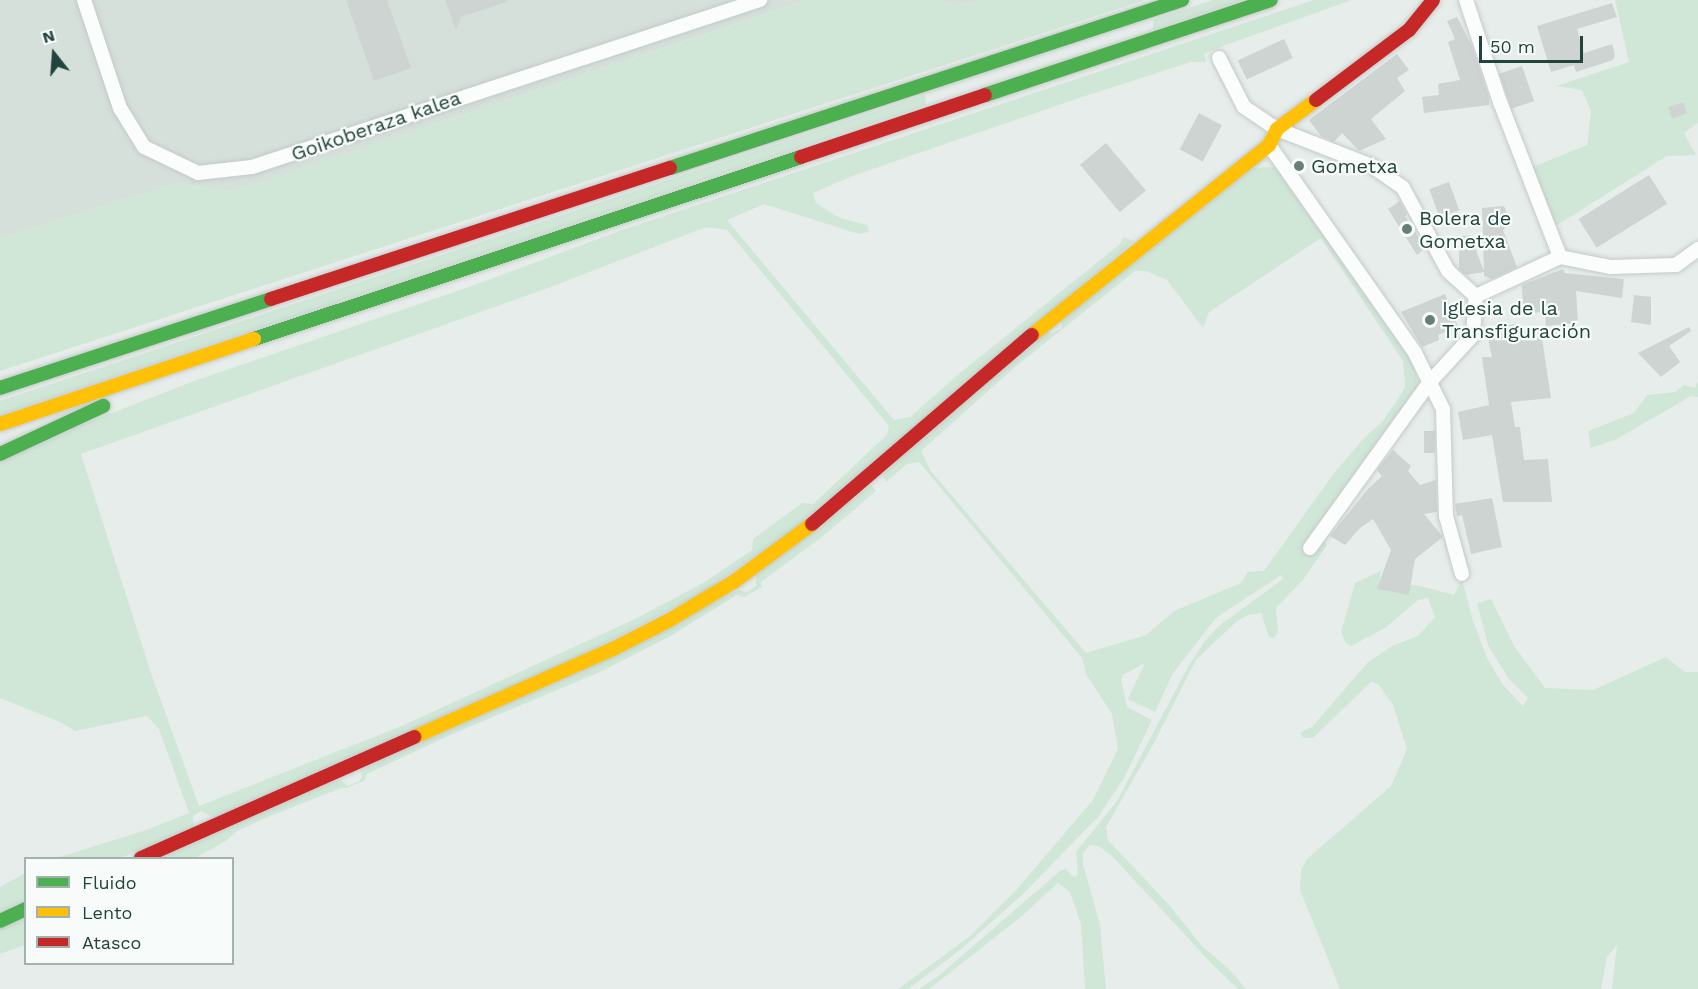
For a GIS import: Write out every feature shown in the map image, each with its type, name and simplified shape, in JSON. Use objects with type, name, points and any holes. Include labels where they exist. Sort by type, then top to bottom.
[{"type":"main road","points":[[0,388],[1182,0]]},
{"type":"main road","points":[[0,424],[1271,0]]},
{"type":"main road","points":[[143,857],[613,649],[668,621],[735,580],[820,518],[1031,336],[1269,146],[1277,129],[1409,30],[1433,0]]},
{"type":"main road","points":[[0,454],[112,401],[315,319]]},
{"type":"main road","points":[[0,921],[24,910]]},
{"type":"street","name":"Goikoberaza kalea","points":[[84,0],[120,108],[144,147],[198,173],[252,167],[760,0]]},
{"type":"street","points":[[1466,0],[1500,102],[1560,257]]},
{"type":"street","points":[[1219,58],[1244,107],[1277,129],[1372,166],[1403,188],[1448,271],[1476,296]]},
{"type":"street","points":[[1269,146],[1415,353],[1443,409],[1446,516],[1462,574]]},
{"type":"street","points":[[1476,296],[1560,257],[1611,267],[1676,265],[1698,249]]},
{"type":"street","points":[[1310,548],[1429,383],[1473,335],[1476,296]]},
{"type":"shaded area","points":[[0,0],[807,0],[261,183],[228,191],[177,183],[0,238]]},
{"type":"shaded area","points":[[934,0],[987,0],[959,5]]},
{"type":"green space","points":[[807,0],[934,0],[959,5],[987,0],[1145,0],[0,371],[0,238],[177,183],[228,191],[261,183]]},
{"type":"green space","points":[[1213,0],[1243,0],[1153,29],[1153,20]]},
{"type":"green space","points":[[1314,0],[1352,0],[1204,54],[1206,62],[1191,62],[1079,98],[855,175],[813,193],[816,203],[840,218],[867,225],[869,232],[859,234],[764,204],[727,220],[894,420],[910,417],[960,373],[1120,244],[1124,237],[1134,241],[795,528],[700,594],[585,654],[214,818],[201,811],[193,816],[194,827],[123,857],[60,857],[149,829],[189,813],[159,729],[147,716],[75,731],[60,722],[0,698],[0,462],[89,422],[194,381],[466,288],[622,230]],"holes":[[[706,227],[727,230],[889,426],[887,435],[813,504],[802,503],[753,539],[752,550],[703,583],[635,619],[404,725],[199,806],[152,676],[81,454],[548,288]]]},
{"type":"green space","points":[[1615,0],[1698,0],[1698,123],[1684,133],[1696,155],[1667,156],[1554,227],[1530,168],[1587,145],[1591,111],[1582,90],[1556,86],[1629,62]]},
{"type":"green space","points":[[925,95],[926,105],[0,415],[0,401]]},
{"type":"green space","points":[[1274,167],[1289,179],[1413,363],[1418,383],[1416,392],[1317,529],[1327,545],[1303,580],[1276,608],[1278,632],[1274,638],[1269,637],[1261,613],[1248,615],[1237,621],[1196,660],[1154,743],[1106,827],[1108,840],[1170,906],[1202,946],[1229,969],[1246,989],[1238,989],[1212,964],[1111,855],[1098,846],[1090,845],[1083,853],[1083,864],[1100,925],[1106,989],[1085,989],[1081,924],[1070,892],[1058,883],[1023,915],[929,989],[919,989],[941,974],[1060,871],[1066,869],[1073,877],[1078,875],[1076,852],[1117,801],[1188,667],[1204,642],[1220,625],[1283,579],[1281,575],[1216,618],[1173,673],[1155,712],[1128,699],[1145,663],[1123,675],[1121,679],[1127,707],[1152,720],[1124,778],[1098,817],[1022,895],[960,950],[908,989],[898,989],[969,937],[1017,889],[1093,800],[1118,749],[1112,714],[1086,674],[1082,658],[919,462],[907,464],[886,482],[882,474],[1047,331],[1051,334],[1062,328],[1061,320],[1253,168]],"holes":[[[1321,238],[1403,361],[1405,387],[1396,402],[1382,422],[1365,437],[1334,473],[1264,571],[1248,572],[1241,583],[1174,611],[1146,635],[1086,653],[931,471],[921,451],[1015,367],[1135,271],[1146,271],[1167,280],[1203,328],[1209,312]]]},
{"type":"green space","points":[[1698,381],[1698,397],[1691,396],[1617,439],[1591,448],[1588,431],[1634,413],[1647,395],[1675,392],[1684,385],[1695,388]]},
{"type":"green space","points":[[871,485],[876,491],[822,537],[761,582],[762,587],[744,597],[737,595],[667,638],[600,672],[450,735],[367,774],[364,781],[341,788],[237,831],[226,841],[197,857],[160,857],[340,779],[347,786],[358,782],[362,778],[361,770],[739,590],[747,592],[756,586],[756,575]]},
{"type":"green space","points":[[1381,571],[1380,580],[1420,586],[1454,595],[1462,579],[1473,621],[1487,658],[1503,685],[1523,706],[1528,698],[1508,678],[1488,645],[1477,603],[1491,599],[1514,646],[1545,688],[1593,690],[1666,657],[1685,672],[1698,672],[1698,989],[1612,989],[1617,945],[1607,957],[1601,989],[1340,989],[1300,890],[1301,870],[1307,859],[1391,786],[1407,749],[1393,705],[1378,684],[1371,682],[1313,738],[1303,738],[1300,732],[1312,727],[1368,662],[1392,646],[1418,636],[1435,617],[1428,598],[1418,600],[1385,628],[1351,646],[1346,643],[1341,632],[1355,583]]},
{"type":"green space","points":[[24,874],[24,900],[0,911],[0,887]]},
{"type":"green space","points":[[24,917],[24,945],[0,954],[0,928]]},
{"type":"building","points":[[346,0],[387,0],[411,68],[374,81]]},
{"type":"building","points":[[445,0],[507,0],[507,2],[461,17],[456,30]]},
{"type":"building","points":[[1612,3],[1617,17],[1577,29],[1584,53],[1612,44],[1615,55],[1613,60],[1576,72],[1574,65],[1551,72],[1537,26]]},
{"type":"building","points":[[1457,17],[1472,46],[1489,98],[1489,105],[1424,113],[1422,97],[1439,95],[1438,84],[1460,80],[1448,42],[1455,39],[1447,21]]},
{"type":"building","points":[[1284,39],[1293,58],[1247,80],[1238,61]]},
{"type":"building","points":[[1397,54],[1409,70],[1397,78],[1405,91],[1371,119],[1386,139],[1359,151],[1342,133],[1334,142],[1321,136],[1309,120]]},
{"type":"building","points":[[1522,66],[1534,101],[1511,109],[1499,74]]},
{"type":"building","points":[[1683,102],[1687,113],[1672,119],[1668,107]]},
{"type":"building","points":[[1199,113],[1222,125],[1203,161],[1180,149]]},
{"type":"building","points":[[1106,143],[1146,190],[1120,212],[1080,165]]},
{"type":"building","points":[[1649,175],[1667,204],[1597,248],[1579,219]]},
{"type":"building","points":[[1449,182],[1459,210],[1440,217],[1429,189]]},
{"type":"building","name":"Bolera de Gometxa","points":[[1400,201],[1407,215],[1405,216],[1425,248],[1417,255],[1388,209]]},
{"type":"building","points":[[1504,206],[1511,223],[1503,230],[1517,267],[1492,279],[1484,276],[1484,272],[1466,275],[1459,269],[1459,237],[1470,235],[1484,271],[1482,208]]},
{"type":"building","points":[[1563,269],[1565,273],[1624,279],[1622,298],[1576,291],[1578,323],[1546,326],[1545,311],[1523,315],[1522,285]]},
{"type":"building","name":"Iglesia de la Transfiguración","points":[[1445,294],[1458,327],[1438,335],[1439,340],[1422,347],[1401,312]]},
{"type":"building","points":[[1634,295],[1651,297],[1651,325],[1631,322]]},
{"type":"building","points":[[1516,324],[1520,340],[1542,338],[1551,398],[1511,402],[1515,427],[1520,427],[1524,460],[1548,459],[1552,502],[1503,502],[1492,435],[1463,440],[1458,412],[1489,405],[1482,357],[1492,357],[1486,329]]},
{"type":"building","points":[[1689,327],[1691,331],[1669,346],[1680,362],[1661,377],[1638,353]]},
{"type":"building","points":[[1424,431],[1435,431],[1435,453],[1424,453]]},
{"type":"building","points":[[1393,450],[1411,466],[1408,471],[1420,485],[1436,480],[1437,512],[1424,514],[1443,537],[1415,559],[1409,595],[1377,589],[1391,550],[1373,519],[1360,528],[1345,545],[1330,536],[1368,489],[1382,476],[1377,470]]},
{"type":"building","points":[[1492,498],[1502,547],[1471,554],[1462,515],[1457,516],[1455,504]]},
{"type":"traffic: fast","points":[[670,168],[1182,0]]},
{"type":"traffic: fast","points":[[985,95],[1271,0]]},
{"type":"traffic: fast","points":[[254,339],[801,157]]},
{"type":"traffic: fast","points":[[0,388],[271,299]]},
{"type":"traffic: fast","points":[[0,454],[103,406]]},
{"type":"traffic: fast","points":[[0,921],[24,910]]},
{"type":"traffic: slow","points":[[1032,335],[1269,145],[1277,129],[1316,100]]},
{"type":"traffic: slow","points":[[0,424],[254,339]]},
{"type":"traffic: slow","points":[[414,737],[613,649],[668,621],[735,581],[812,524]]},
{"type":"traffic: jam","points":[[1316,100],[1409,30],[1433,0]]},
{"type":"traffic: jam","points":[[801,157],[985,95]]},
{"type":"traffic: jam","points":[[271,299],[670,168]]},
{"type":"traffic: jam","points":[[812,524],[1032,335]]},
{"type":"traffic: jam","points":[[143,857],[414,737]]},
{"type":"place","name":"Gometxa","points":[[1299,166]]},
{"type":"place","name":"Bolera de Gometxa","points":[[1407,229]]},
{"type":"place","name":"Iglesia de la Transfiguración","points":[[1430,320]]}]
